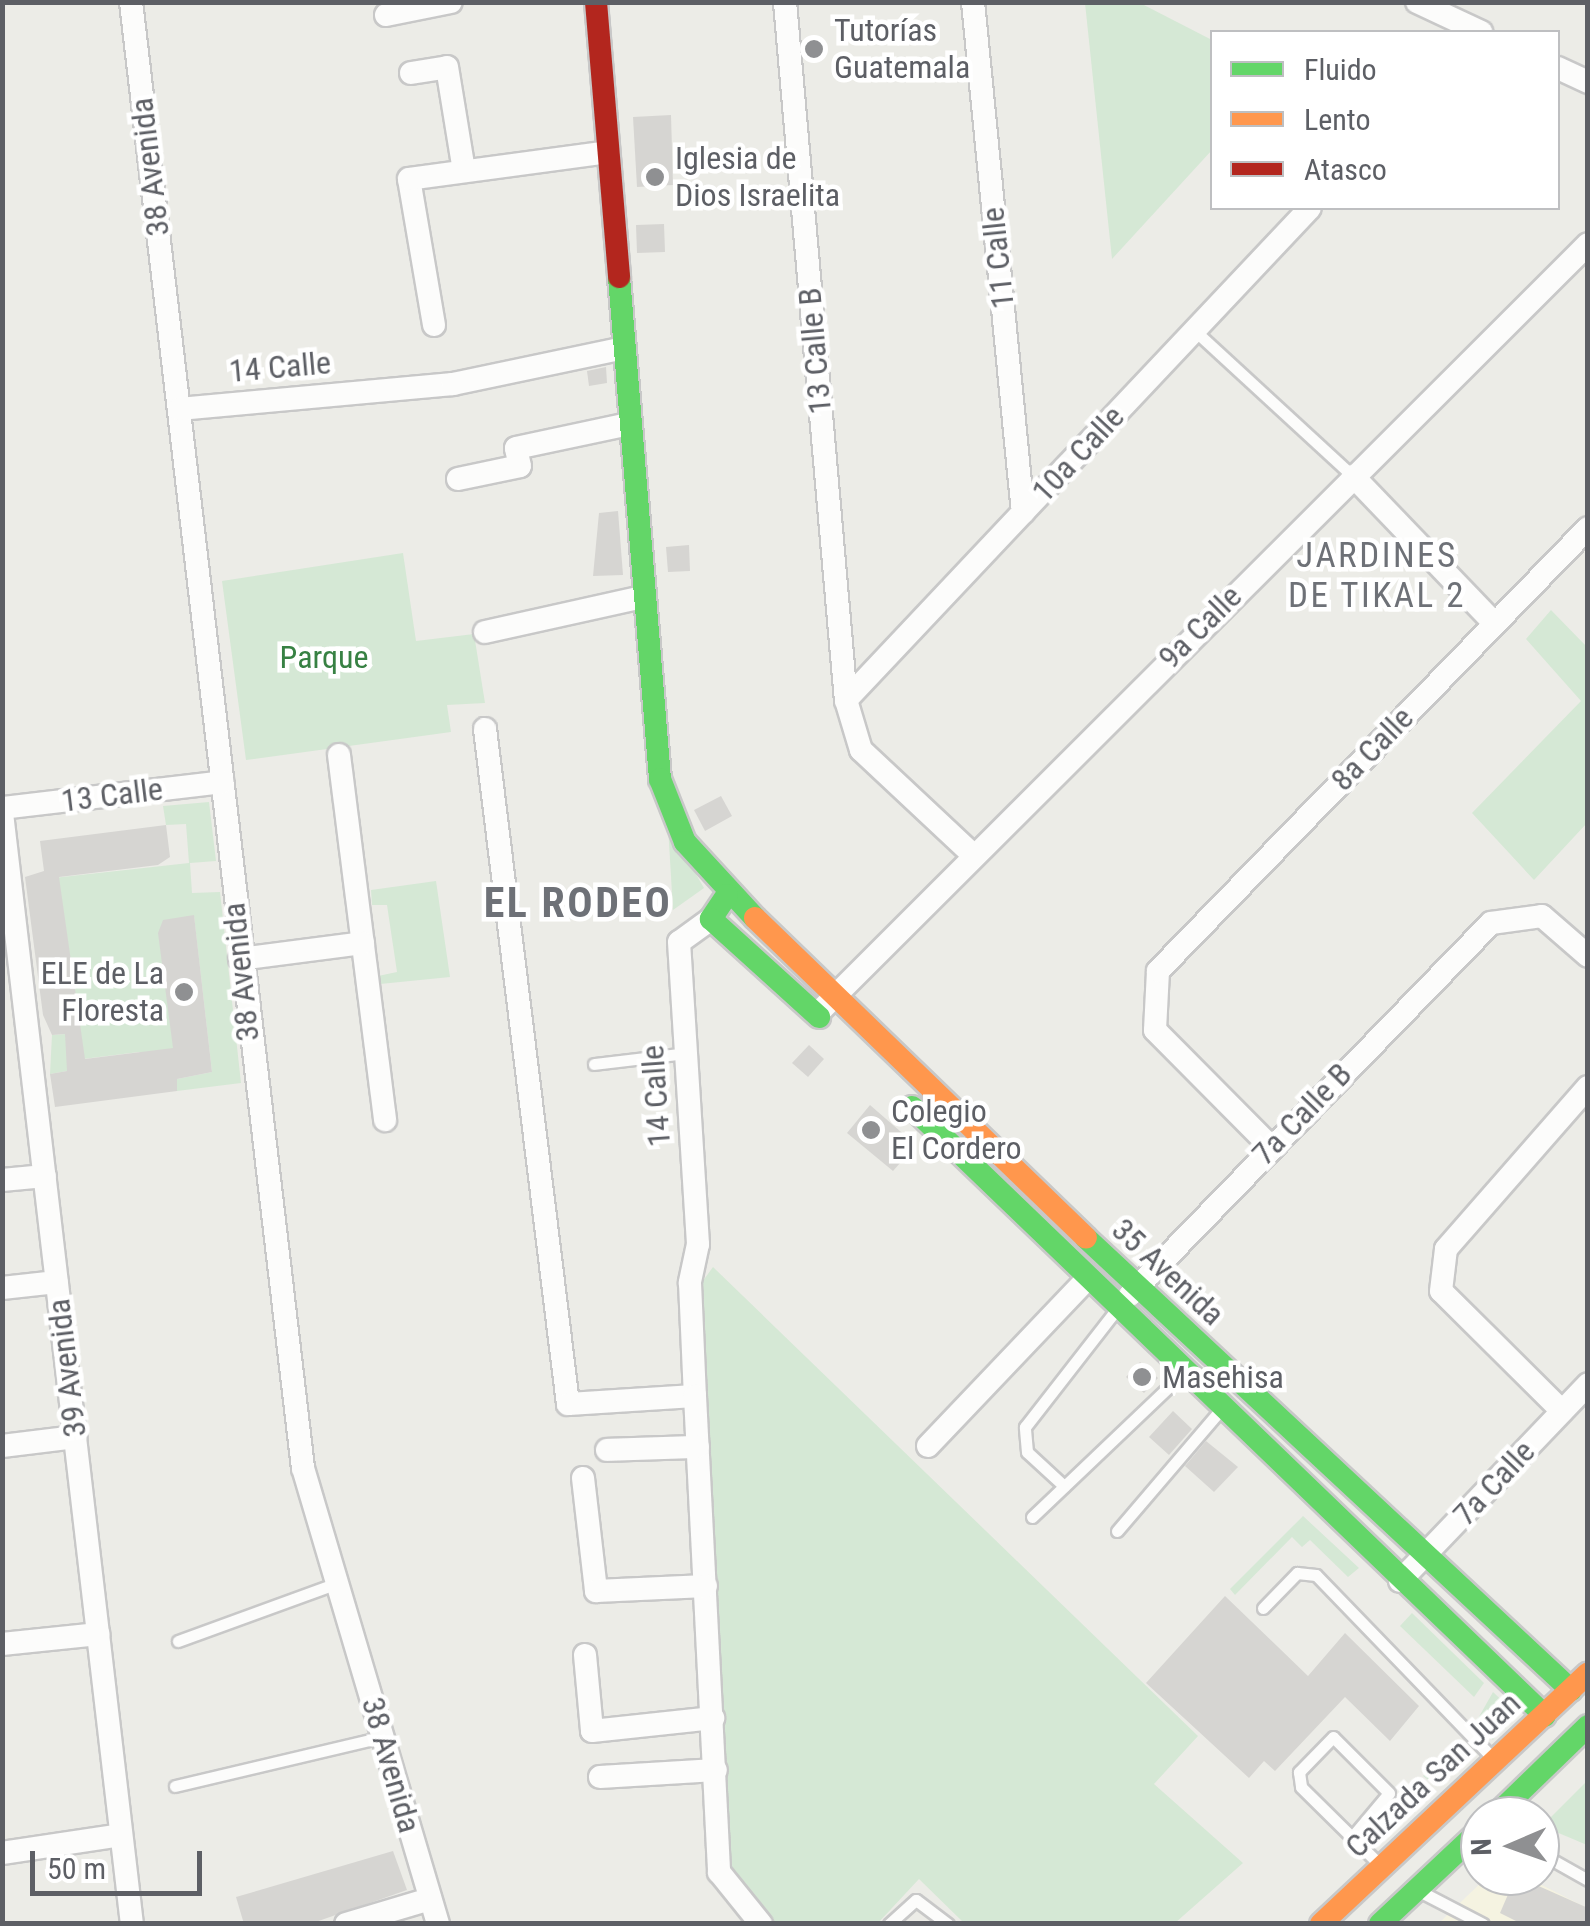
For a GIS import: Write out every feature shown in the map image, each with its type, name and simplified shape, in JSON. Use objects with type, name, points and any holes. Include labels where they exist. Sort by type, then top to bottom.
[{"type":"street","name":"38 Avenida","points":[[131,2],[240,959],[303,1468],[340,1582],[438,1924]]},
{"type":"street","points":[[386,15],[452,2]]},
{"type":"street","points":[[596,2],[660,778],[685,842],[727,895]]},
{"type":"street","name":"13 Calle B","points":[[785,2],[846,700],[861,750],[971,853]]},
{"type":"street","name":"11 Calle","points":[[974,2],[1023,513]]},
{"type":"street","points":[[1417,2],[1473,30]]},
{"type":"street","points":[[411,73],[447,67],[464,172]]},
{"type":"street","points":[[1560,69],[1588,82]]},
{"type":"street","points":[[434,325],[409,179],[608,152]]},
{"type":"street","name":"10a Calle","points":[[846,700],[1308,210]]},
{"type":"street","name":"9a Calle","points":[[824,1007],[971,853],[1588,244]]},
{"type":"street","name":"14 Calle","points":[[179,409],[453,384],[624,348]]},
{"type":"street","points":[[458,479],[520,466],[516,448],[629,424]]},
{"type":"street","points":[[1353,476],[1494,622]]},
{"type":"street","name":"8a Calle","points":[[1270,1146],[1154,1030],[1158,971],[1588,528]]},
{"type":"street","points":[[485,632],[642,596]]},
{"type":"street","points":[[486,729],[568,1404],[695,1396]]},
{"type":"street","points":[[339,755],[385,1120]]},
{"type":"street","name":"13 Calle","points":[[2,810],[222,782]]},
{"type":"street","name":"39 Avenida","points":[[2,810],[14,1006],[45,1176],[132,1924]]},
{"type":"street","name":"14 Calle","points":[[727,895],[711,919],[679,942],[686,1053],[695,1396],[722,1878],[761,1924]]},
{"type":"street","name":"35 Avenida","points":[[727,895],[824,1007],[1117,1308],[1544,1716]]},
{"type":"street","name":"7a Calle B","points":[[1117,1308],[1270,1146],[1491,923],[1542,916],[1588,956]]},
{"type":"street","name":"35 Avenida","points":[[711,919],[824,1007],[1136,1287],[1424,1557],[1579,1681]]},
{"type":"street","points":[[240,959],[363,943]]},
{"type":"street","points":[[1562,1411],[1441,1291],[1446,1249],[1588,1087]]},
{"type":"street","points":[[2,1180],[45,1176]]},
{"type":"street","points":[[928,1446],[1088,1278]]},
{"type":"street","points":[[2,1288],[57,1282]]},
{"type":"street","name":"7a Calle","points":[[1400,1581],[1588,1384]]},
{"type":"street","points":[[2,1446],[75,1437]]},
{"type":"street","points":[[607,1450],[698,1447]]},
{"type":"street","points":[[583,1478],[596,1591],[706,1586]]},
{"type":"street","points":[[2,1644],[98,1634]]},
{"type":"street","points":[[585,1654],[592,1731],[713,1718]]},
{"type":"street","name":"Calzada San Juan","points":[[1321,1924],[1579,1681]]},
{"type":"street","points":[[1516,1796],[1588,1726]]},
{"type":"street","points":[[600,1777],[716,1770]]},
{"type":"street","points":[[2,1853],[121,1835]]},
{"type":"street","points":[[1380,1924],[1460,1849]]},
{"type":"street","points":[[346,1924],[430,1899]]},
{"type":"lane","points":[[1194,330],[1353,476]]},
{"type":"lane","points":[[594,1064],[686,1053]]},
{"type":"lane","points":[[1064,1486],[1026,1452],[1024,1427],[1117,1308]]},
{"type":"lane","points":[[1032,1516],[1184,1372]]},
{"type":"lane","points":[[1117,1531],[1222,1408]]},
{"type":"lane","points":[[1263,1608],[1296,1573],[1316,1575],[1496,1761]]},
{"type":"lane","points":[[178,1641],[340,1582]]},
{"type":"lane","points":[[175,1786],[383,1737]]},
{"type":"lane","points":[[1352,1837],[1387,1800],[1388,1786],[1334,1737],[1298,1778],[1352,1837],[1382,1866]]},
{"type":"lane","points":[[1560,1864],[1588,1880]]},
{"type":"lane","points":[[1416,1890],[1483,1924]]},
{"type":"lane","points":[[889,1924],[916,1900],[948,1924]]},
{"type":"shaded area","points":[[1560,1894],[1587,1908],[1587,1923],[1438,1924],[1467,1896]]},
{"type":"green space","points":[[1085,3],[1140,3],[1210,39],[1210,152],[1112,259]]},
{"type":"green space","name":"Parque","points":[[403,553],[416,641],[474,634],[485,703],[447,705],[451,732],[246,760],[222,581]]},
{"type":"green space","points":[[1551,610],[1587,647],[1587,823],[1534,880],[1472,813],[1581,701],[1526,639]]},
{"type":"green space","points":[[209,802],[216,861],[190,863],[192,893],[220,892],[241,1083],[177,1091],[177,1079],[212,1072],[194,916],[176,1072],[139,1052],[67,1061],[67,1071],[50,1074],[52,1035],[80,1033],[44,879],[189,863],[186,824],[166,825],[163,806]]},
{"type":"green space","points":[[668,826],[704,888],[673,910]]},
{"type":"green space","points":[[436,881],[450,977],[380,984],[378,976],[397,972],[387,905],[372,905],[371,890]]},
{"type":"green space","points":[[713,1267],[1198,1736],[1154,1784],[1243,1863],[1175,1923],[964,1923],[919,1879],[878,1923],[776,1923],[732,1872],[697,1289]]},
{"type":"green space","points":[[1303,1516],[1359,1568],[1348,1577],[1310,1540],[1302,1547],[1292,1537],[1235,1595],[1230,1589]]},
{"type":"green space","points":[[1412,1613],[1484,1683],[1474,1697],[1400,1626]]},
{"type":"green space","points":[[1493,1692],[1511,1709],[1493,1740],[1476,1722]]},
{"type":"green space","points":[[1454,1744],[1468,1755],[1434,1784],[1423,1776]]},
{"type":"green space","points":[[1587,1781],[1587,1845],[1560,1834],[1560,1808]]},
{"type":"building","points":[[671,115],[673,185],[637,187],[633,117]]},
{"type":"building","points":[[664,224],[665,252],[637,253],[636,225]]},
{"type":"building","points":[[606,367],[607,383],[589,386],[587,371]]},
{"type":"building","points":[[618,511],[623,575],[593,576],[599,513]]},
{"type":"building","points":[[689,545],[690,571],[668,572],[666,547]]},
{"type":"building","points":[[721,796],[732,816],[705,831],[694,810]]},
{"type":"building","points":[[166,825],[170,857],[158,865],[59,877],[85,1059],[173,1048],[158,933],[163,920],[194,915],[212,1072],[177,1079],[177,1091],[55,1107],[50,1074],[67,1071],[65,1034],[52,1035],[43,1015],[25,877],[44,871],[40,841]]},
{"type":"building","points":[[809,1045],[824,1059],[808,1077],[792,1063]]},
{"type":"building","points":[[870,1105],[916,1145],[893,1171],[847,1133]]},
{"type":"building","name":"Masehisa","points":[[1140,1362],[1158,1378],[1144,1393],[1126,1377]]},
{"type":"building","points":[[1173,1411],[1192,1429],[1169,1455],[1149,1437]]},
{"type":"building","points":[[1206,1441],[1238,1467],[1214,1492],[1185,1466]]},
{"type":"building","points":[[1225,1596],[1308,1676],[1345,1633],[1419,1706],[1390,1741],[1345,1697],[1275,1771],[1264,1761],[1249,1778],[1146,1683]]},
{"type":"building","points":[[393,1851],[407,1890],[310,1924],[244,1924],[236,1897]]},
{"type":"building","points":[[1507,1896],[1560,1896],[1588,1908],[1588,1924],[1522,1924],[1500,1913]]},
{"type":"traffic: fast","points":[[619,277],[660,779],[685,842],[755,918]]},
{"type":"traffic: fast","points":[[727,895],[711,919],[819,1017]]},
{"type":"traffic: fast","points":[[912,1107],[1545,1716]]},
{"type":"traffic: fast","points":[[1086,1238],[1571,1690]]},
{"type":"traffic: fast","points":[[1516,1796],[1588,1726]]},
{"type":"traffic: fast","points":[[1380,1924],[1460,1849]]},
{"type":"traffic: slow","points":[[755,918],[1086,1238]]},
{"type":"traffic: slow","points":[[1321,1924],[1588,1673]]},
{"type":"traffic: jam","points":[[596,2],[619,277]]},
{"type":"place","name":"Tutorías Guatemala","points":[[814,49]]},
{"type":"place","name":"Iglesia de Dios Israelita","points":[[655,177]]},
{"type":"place","name":"ELE de La Floresta","points":[[184,992]]},
{"type":"place","name":"Colegio El Cordero","points":[[871,1130]]},
{"type":"place","name":"Masehisa","points":[[1142,1377]]},
{"type":"district","name":"JARDINES DE TIKAL 2","points":[[1377,576]]},
{"type":"district","name":"EL RODEO","points":[[578,903]]}]
